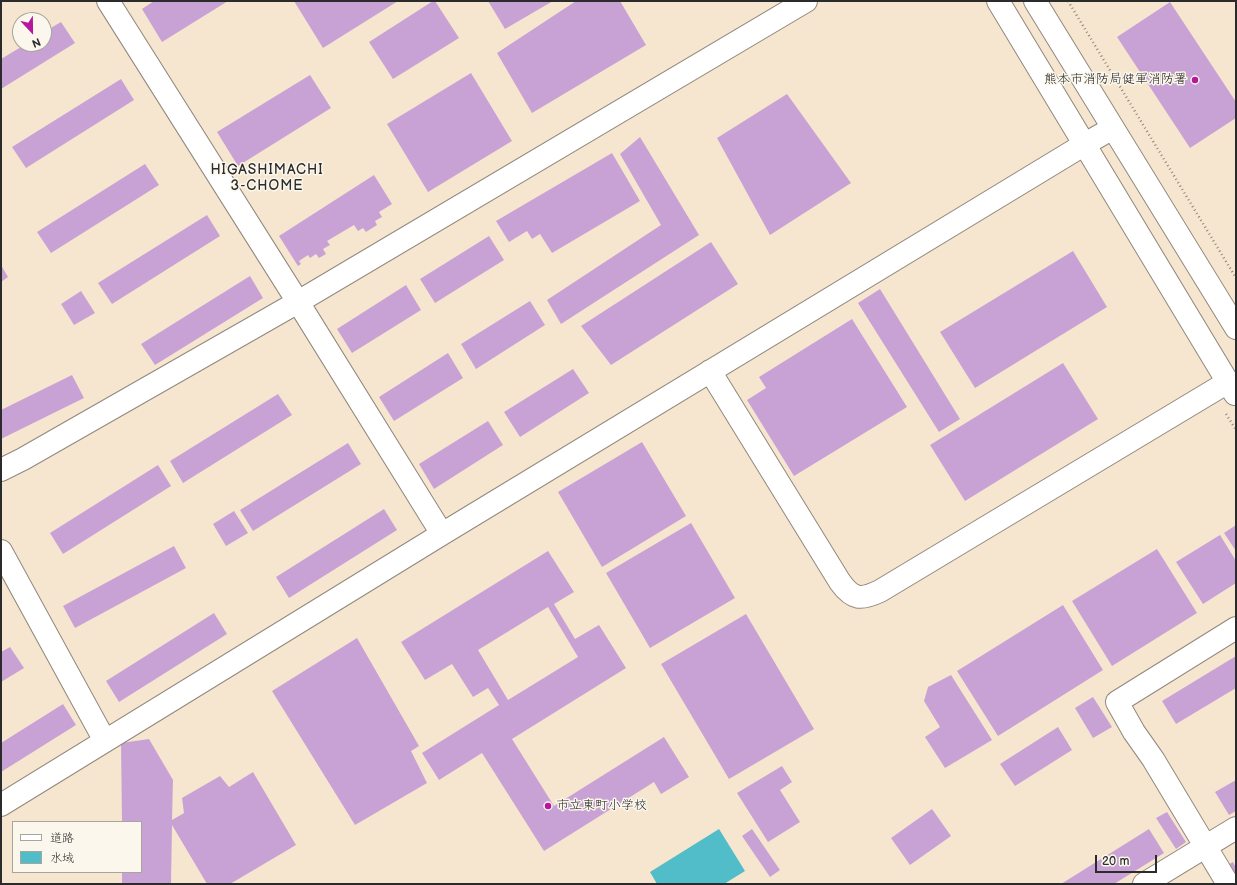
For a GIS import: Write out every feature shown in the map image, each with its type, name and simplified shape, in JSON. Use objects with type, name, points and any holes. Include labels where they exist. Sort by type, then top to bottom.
[{"type":"street","points":[[108,1],[442,534]]},
{"type":"street","points":[[1,470],[23,459],[298,302],[806,1]]},
{"type":"street","points":[[710,371],[846,592],[857,598],[868,597],[880,591],[1232,389],[998,1]]},
{"type":"street","points":[[1035,1],[1236,328]]},
{"type":"street","points":[[1,805],[442,534],[1084,144],[1114,128]]},
{"type":"street","points":[[1,551],[105,742]]},
{"type":"street","points":[[1228,884],[1117,702],[1236,628]]},
{"type":"street","points":[[1144,884],[1236,828]]},
{"type":"path","points":[[1068,1],[1236,278]]},
{"type":"water","points":[[719,829],[745,871],[724,884],[657,884],[650,872]]},
{"type":"building","points":[[154,1],[228,1],[162,42],[142,9]]},
{"type":"building","points":[[294,1],[398,1],[323,48]]},
{"type":"building","points":[[435,1],[459,38],[393,79],[369,42]]},
{"type":"building","points":[[488,1],[553,1],[505,29]]},
{"type":"building","points":[[576,1],[620,1],[646,45],[532,113],[497,53]]},
{"type":"building","points":[[1170,2],[1236,102],[1236,118],[1190,148],[1117,37]]},
{"type":"building","points":[[61,22],[75,43],[1,89],[1,59],[13,52],[52,52],[52,27]]},
{"type":"building","points":[[471,73],[512,141],[428,192],[387,124]]},
{"type":"building","points":[[310,75],[331,108],[238,166],[217,132]]},
{"type":"building","points":[[121,79],[134,100],[26,168],[12,147]]},
{"type":"building","points":[[787,94],[851,183],[770,235],[717,138]]},
{"type":"building","points":[[640,137],[699,235],[561,324],[547,300],[661,225],[620,154]]},
{"type":"building","points":[[612,153],[640,201],[552,253],[540,234],[532,239],[527,231],[509,242],[496,221]]},
{"type":"building","points":[[145,164],[159,185],[51,253],[37,232]]},
{"type":"building","points":[[374,175],[392,204],[379,212],[382,217],[375,221],[377,225],[366,232],[363,228],[358,231],[354,225],[327,241],[330,245],[323,249],[326,254],[319,258],[316,254],[310,258],[308,255],[299,261],[301,264],[298,266],[279,236]]},
{"type":"building","points":[[207,215],[220,236],[112,304],[98,283]]},
{"type":"building","points":[[489,236],[504,260],[435,303],[420,279]]},
{"type":"building","points":[[711,242],[738,284],[611,365],[581,326]]},
{"type":"building","points":[[1073,251],[1107,307],[975,388],[940,332]]},
{"type":"building","points":[[1,265],[8,277],[1,282]]},
{"type":"building","points":[[250,276],[263,298],[155,365],[141,344]]},
{"type":"building","points":[[406,285],[421,310],[352,353],[337,329]]},
{"type":"building","points":[[880,289],[960,419],[939,432],[858,303]]},
{"type":"building","points":[[81,291],[95,313],[74,325],[61,304]]},
{"type":"building","points":[[530,301],[545,325],[476,369],[461,344]]},
{"type":"building","points":[[852,319],[907,407],[794,476],[747,400],[766,388],[759,377]]},
{"type":"building","points":[[448,353],[463,378],[394,421],[379,397]]},
{"type":"building","points":[[1063,363],[1098,419],[965,501],[930,445]]},
{"type":"building","points":[[573,369],[589,393],[520,437],[504,412]]},
{"type":"building","points":[[72,375],[84,398],[1,439],[1,410]]},
{"type":"building","points":[[278,394],[292,415],[183,483],[170,461]]},
{"type":"building","points":[[488,421],[503,445],[434,489],[419,464]]},
{"type":"building","points":[[642,442],[686,516],[602,567],[558,492]]},
{"type":"building","points":[[348,443],[361,464],[253,531],[240,510]]},
{"type":"building","points":[[158,465],[171,486],[63,554],[50,533]]},
{"type":"building","points":[[384,509],[397,530],[289,598],[276,577]]},
{"type":"building","points":[[234,511],[248,533],[226,546],[213,524]]},
{"type":"building","points":[[691,523],[735,598],[650,648],[606,573]]},
{"type":"building","points":[[1236,525],[1236,551],[1224,533]]},
{"type":"building","points":[[1220,535],[1236,561],[1236,583],[1203,604],[1176,562]]},
{"type":"building","points":[[174,546],[186,568],[75,628],[63,606]]},
{"type":"building","points":[[1157,549],[1197,613],[1112,666],[1072,601]]},
{"type":"building","points":[[548,551],[574,592],[554,604],[575,639],[599,625],[626,668],[512,739],[554,806],[664,737],[689,777],[661,794],[654,782],[544,851],[482,753],[439,780],[422,753],[499,705],[488,688],[473,697],[452,664],[425,680],[401,642]],"holes":[[[548,607],[578,657],[508,700],[478,650]]]},
{"type":"building","points":[[1063,605],[1103,670],[998,736],[957,671]]},
{"type":"building","points":[[214,613],[227,634],[119,702],[106,681]]},
{"type":"building","points":[[746,614],[814,729],[729,779],[661,664]]},
{"type":"building","points":[[357,638],[419,746],[411,751],[427,783],[355,825],[272,691]]},
{"type":"building","points":[[10,647],[24,668],[1,682],[1,652]]},
{"type":"building","points":[[1236,656],[1236,688],[1176,724],[1162,701]]},
{"type":"building","points":[[951,675],[992,740],[945,768],[925,737],[940,727],[924,701],[928,687]]},
{"type":"building","points":[[1093,697],[1112,727],[1093,738],[1075,708]]},
{"type":"building","points":[[63,704],[76,725],[1,772],[1,743]]},
{"type":"building","points":[[1058,727],[1072,750],[1015,786],[1000,764]]},
{"type":"building","points":[[149,739],[173,780],[172,820],[184,813],[182,798],[220,776],[229,787],[253,772],[296,845],[230,884],[207,884],[172,825],[171,884],[122,884],[122,873],[142,873],[142,821],[122,821],[121,743]]},
{"type":"building","points":[[782,766],[792,782],[780,790],[800,822],[768,842],[737,793]]},
{"type":"building","points":[[1236,780],[1236,811],[1229,815],[1215,792]]},
{"type":"building","points":[[932,809],[951,836],[910,865],[891,838]]},
{"type":"building","points":[[1167,812],[1186,842],[1176,849],[1156,818]]},
{"type":"building","points":[[752,829],[780,870],[770,877],[742,836]]},
{"type":"building","points":[[1149,829],[1164,853],[1114,884],[1061,884]]},
{"type":"building","points":[[1233,862],[1236,868],[1236,884],[1224,867]]},
{"type":"place","name":"熊本市消防局健軍消防署","points":[[1195,80]]},
{"type":"place","name":"市立東町小学校","points":[[548,806]]},
{"type":"district","name":"HIGASHIMACHI 3-CHOME","points":[[267,178]]}]
